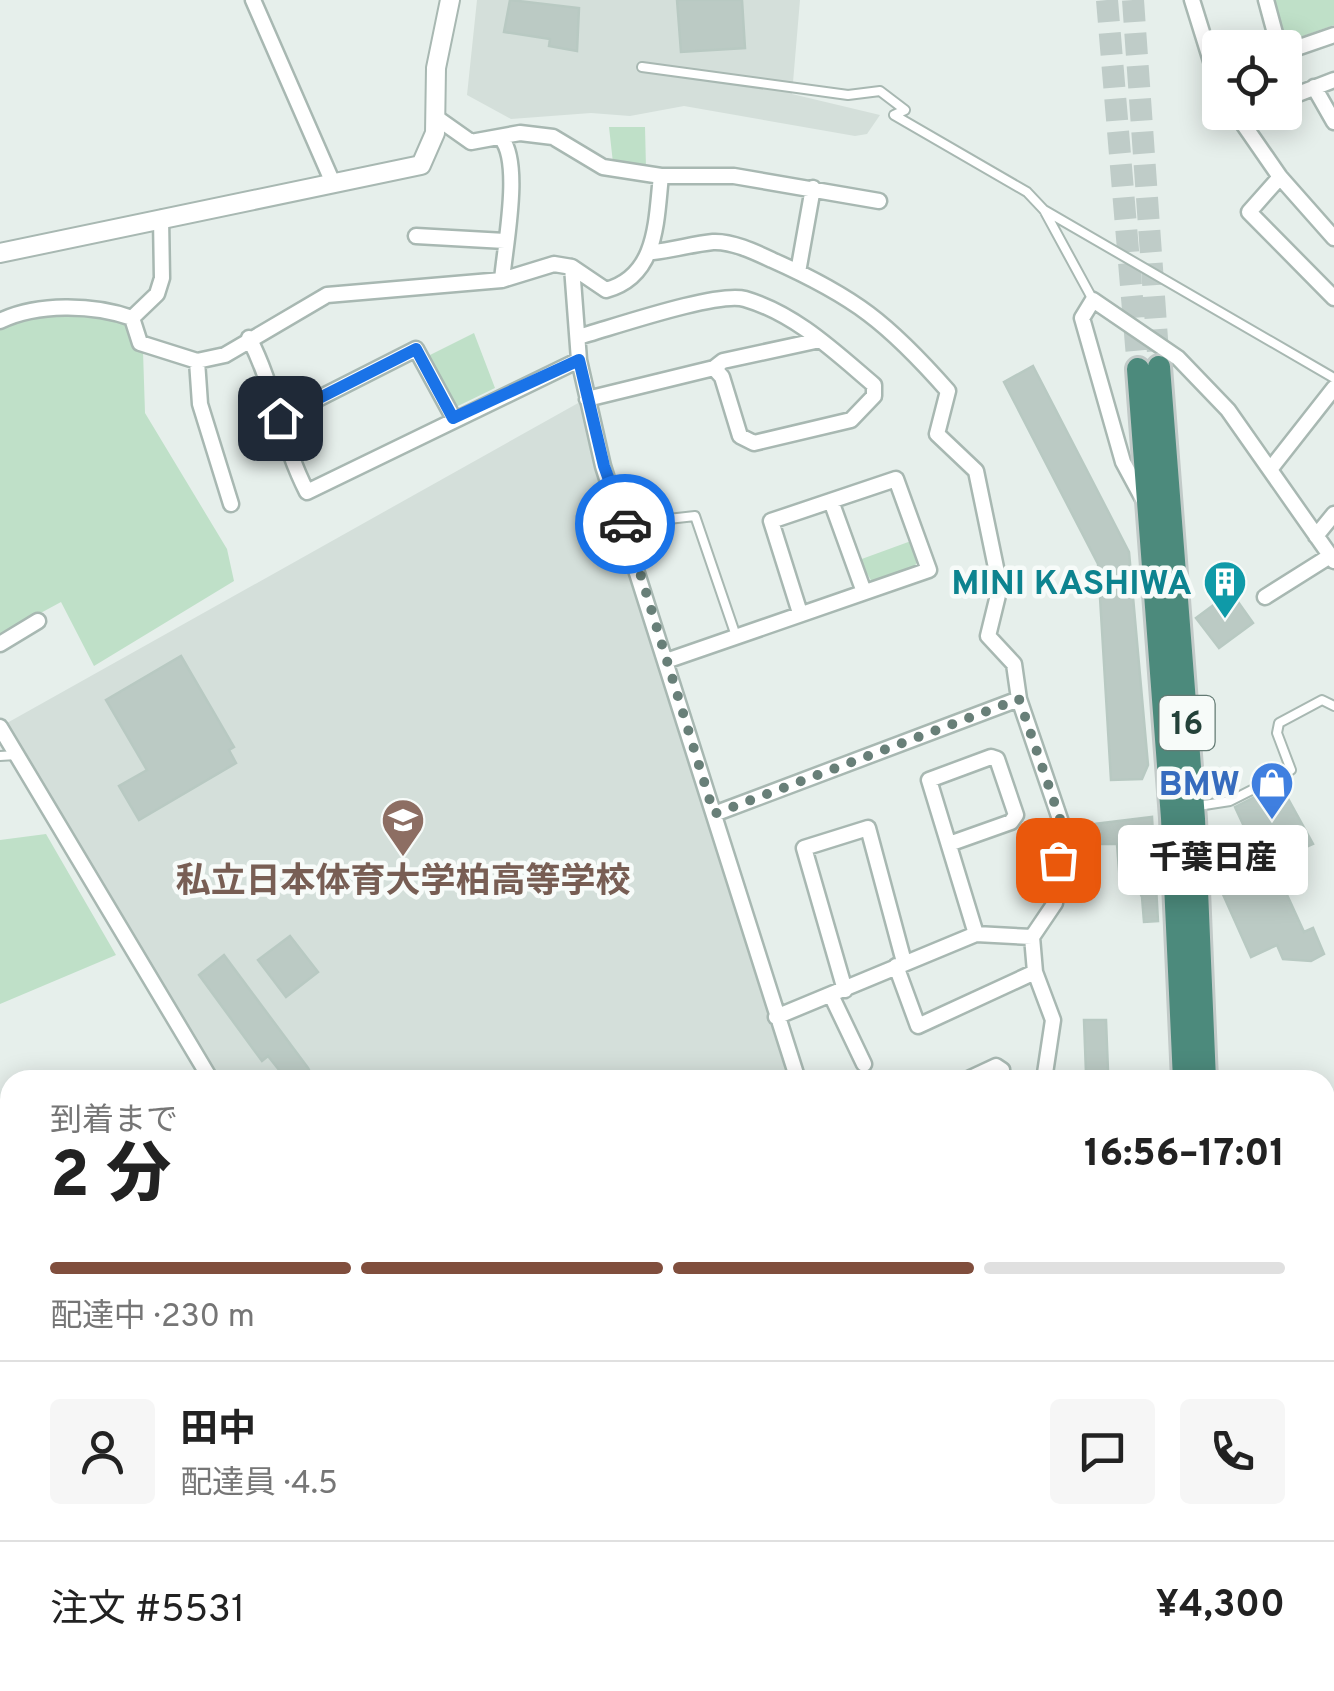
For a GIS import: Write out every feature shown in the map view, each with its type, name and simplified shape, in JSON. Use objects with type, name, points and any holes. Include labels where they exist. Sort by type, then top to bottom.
[{"type":"highway","name":"16","points":[[1184,1070],[1172,818],[1148,508],[1149,368],[1194,807],[1205,1070]]},
{"type":"street","points":[[253,0],[333,183]]},
{"type":"street","points":[[0,254],[421,165],[437,118],[436,68],[450,0]]},
{"type":"street","points":[[1192,0],[1202,32]]},
{"type":"street","points":[[1266,0],[1276,30]]},
{"type":"street","points":[[1302,44],[1334,35]]},
{"type":"street","points":[[1302,92],[1334,80]]},
{"type":"street","points":[[1314,87],[1334,122]]},
{"type":"street","points":[[437,118],[472,142],[520,133],[553,136],[602,167],[662,176],[734,176],[879,202]]},
{"type":"street","points":[[1249,130],[1280,176],[1334,238]]},
{"type":"street","points":[[500,138],[510,148],[502,280]]},
{"type":"street","points":[[653,252],[662,176]]},
{"type":"street","points":[[1280,176],[1249,212],[1334,298]]},
{"type":"street","points":[[798,272],[812,188]]},
{"type":"street","points":[[132,318],[157,294],[162,278],[161,218]]},
{"type":"street","points":[[416,236],[505,240]]},
{"type":"street","points":[[132,318],[140,343],[197,361],[224,356],[327,295],[502,280],[554,264],[572,268],[606,290],[618,287],[653,252],[716,242],[749,250],[852,298],[904,341],[948,390],[937,434],[976,471],[1000,587],[988,636],[1010,654],[1019,699],[1062,825],[1056,903],[1032,936],[1035,972],[1053,1020],[1046,1070]]},
{"type":"street","points":[[572,268],[579,360],[587,399],[795,1070]]},
{"type":"street","points":[[578,337],[674,309],[741,297],[802,325],[874,385],[874,396],[851,420],[754,443],[740,436],[722,378],[714,368]]},
{"type":"street","points":[[1148,508],[1123,462],[1082,318],[1093,300],[1178,358],[1228,410],[1272,467],[1332,558],[1265,597]]},
{"type":"street","points":[[0,321],[19,312],[56,309],[113,312],[132,318]]},
{"type":"street","points":[[249,338],[269,377],[288,457],[306,492],[579,360]]},
{"type":"street","points":[[587,399],[820,340]]},
{"type":"street","points":[[280,418],[416,349],[453,418]]},
{"type":"street","points":[[197,361],[200,404],[231,504]]},
{"type":"street","points":[[1272,467],[1334,388]]},
{"type":"street","points":[[666,660],[929,570],[896,479],[771,521],[800,613]]},
{"type":"street","points":[[831,500],[864,592]]},
{"type":"street","points":[[1316,536],[1334,514]]},
{"type":"street","points":[[0,644],[38,622]]},
{"type":"street","points":[[714,814],[1019,699]]},
{"type":"street","points":[[0,727],[204,1070]]},
{"type":"street","points":[[948,844],[1011,822],[1016,815],[997,759],[990,756],[929,780],[948,844],[976,934]]},
{"type":"street","points":[[864,1064],[838,992],[804,848],[868,828],[918,1026],[1035,972]]},
{"type":"street","points":[[776,1016],[976,934],[1032,936]]},
{"type":"lane","points":[[642,67],[848,95],[880,92],[905,110],[894,115],[1027,192],[1044,210],[1093,300]]},
{"type":"lane","points":[[1044,210],[1334,378]]},
{"type":"lane","points":[[624,524],[696,516],[736,636]]},
{"type":"lane","points":[[1194,807],[1230,801],[1291,770],[1277,734],[1279,723],[1322,700],[1334,706]]},
{"type":"lane","points":[[0,756],[16,755]]},
{"type":"shaded area","points":[[477,0],[800,0],[792,94],[880,115],[867,134],[855,136],[684,106],[630,116],[591,113],[511,119],[467,95]]},
{"type":"shaded area","name":"私立日本体育大学柏高等学校","points":[[580,402],[770,1019],[790,1070],[213,1070],[7,723]]},
{"type":"green space","points":[[1274,0],[1334,0],[1334,25],[1302,36],[1302,30],[1283,30]]},
{"type":"green space","points":[[609,127],[645,127],[646,168],[613,163]]},
{"type":"green space","points":[[18,316],[115,318],[128,325],[130,338],[143,351],[145,413],[227,549],[234,581],[94,666],[61,602],[0,635],[0,325]]},
{"type":"green space","points":[[474,333],[495,388],[453,405],[428,356]]},
{"type":"green space","points":[[911,541],[918,561],[914,567],[872,582],[859,560]]},
{"type":"green space","points":[[46,834],[116,955],[0,1004],[0,840]]},
{"type":"building","points":[[510,0],[579,8],[577,51],[549,46],[550,39],[504,32]]},
{"type":"building","points":[[677,0],[742,0],[745,48],[681,52]]},
{"type":"building","points":[[1033,366],[1129,552],[1148,765],[1142,779],[1111,780],[1098,564],[1004,382]]},
{"type":"building","name":"MINI KASHIWA","points":[[1231,592],[1253,623],[1219,648],[1196,618]]},
{"type":"building","points":[[181,656],[234,747],[229,750],[236,763],[139,820],[119,786],[147,770],[106,700]]},
{"type":"building","points":[[1280,784],[1313,844],[1272,862],[1304,932],[1313,928],[1324,954],[1311,961],[1283,959],[1277,945],[1251,957],[1222,892],[1213,850],[1248,835],[1235,807]]},
{"type":"building","points":[[1152,817],[1158,921],[1144,922],[1142,897],[1135,882],[1120,883],[1117,844],[1094,844],[1093,824]]},
{"type":"building","points":[[290,936],[318,972],[286,997],[258,960]]},
{"type":"building","points":[[224,955],[309,1070],[279,1070],[268,1056],[262,1061],[199,975]]},
{"type":"building","points":[[1084,1020],[1106,1020],[1108,1070],[1086,1070]]},
{"type":"tunnel","points":[[1107,0],[1138,369]]},
{"type":"tunnel","points":[[1133,0],[1159,367]]},
{"type":"way so far","points":[[625,524],[714,814],[1019,699],[1062,825],[1058,860]]},
{"type":"place","name":"MINI KASHIWA","points":[[1225,620]]},
{"type":"place","name":"BMW","points":[[1272,821]]},
{"type":"place","name":"私立日本体育大学柏高等学校","points":[[403,858]]},
{"type":"place","name":"千葉日産","points":[[1058,860]]},
{"type":"route","points":[[280,418],[416,349],[453,418],[579,360],[604,466],[625,524]]}]
